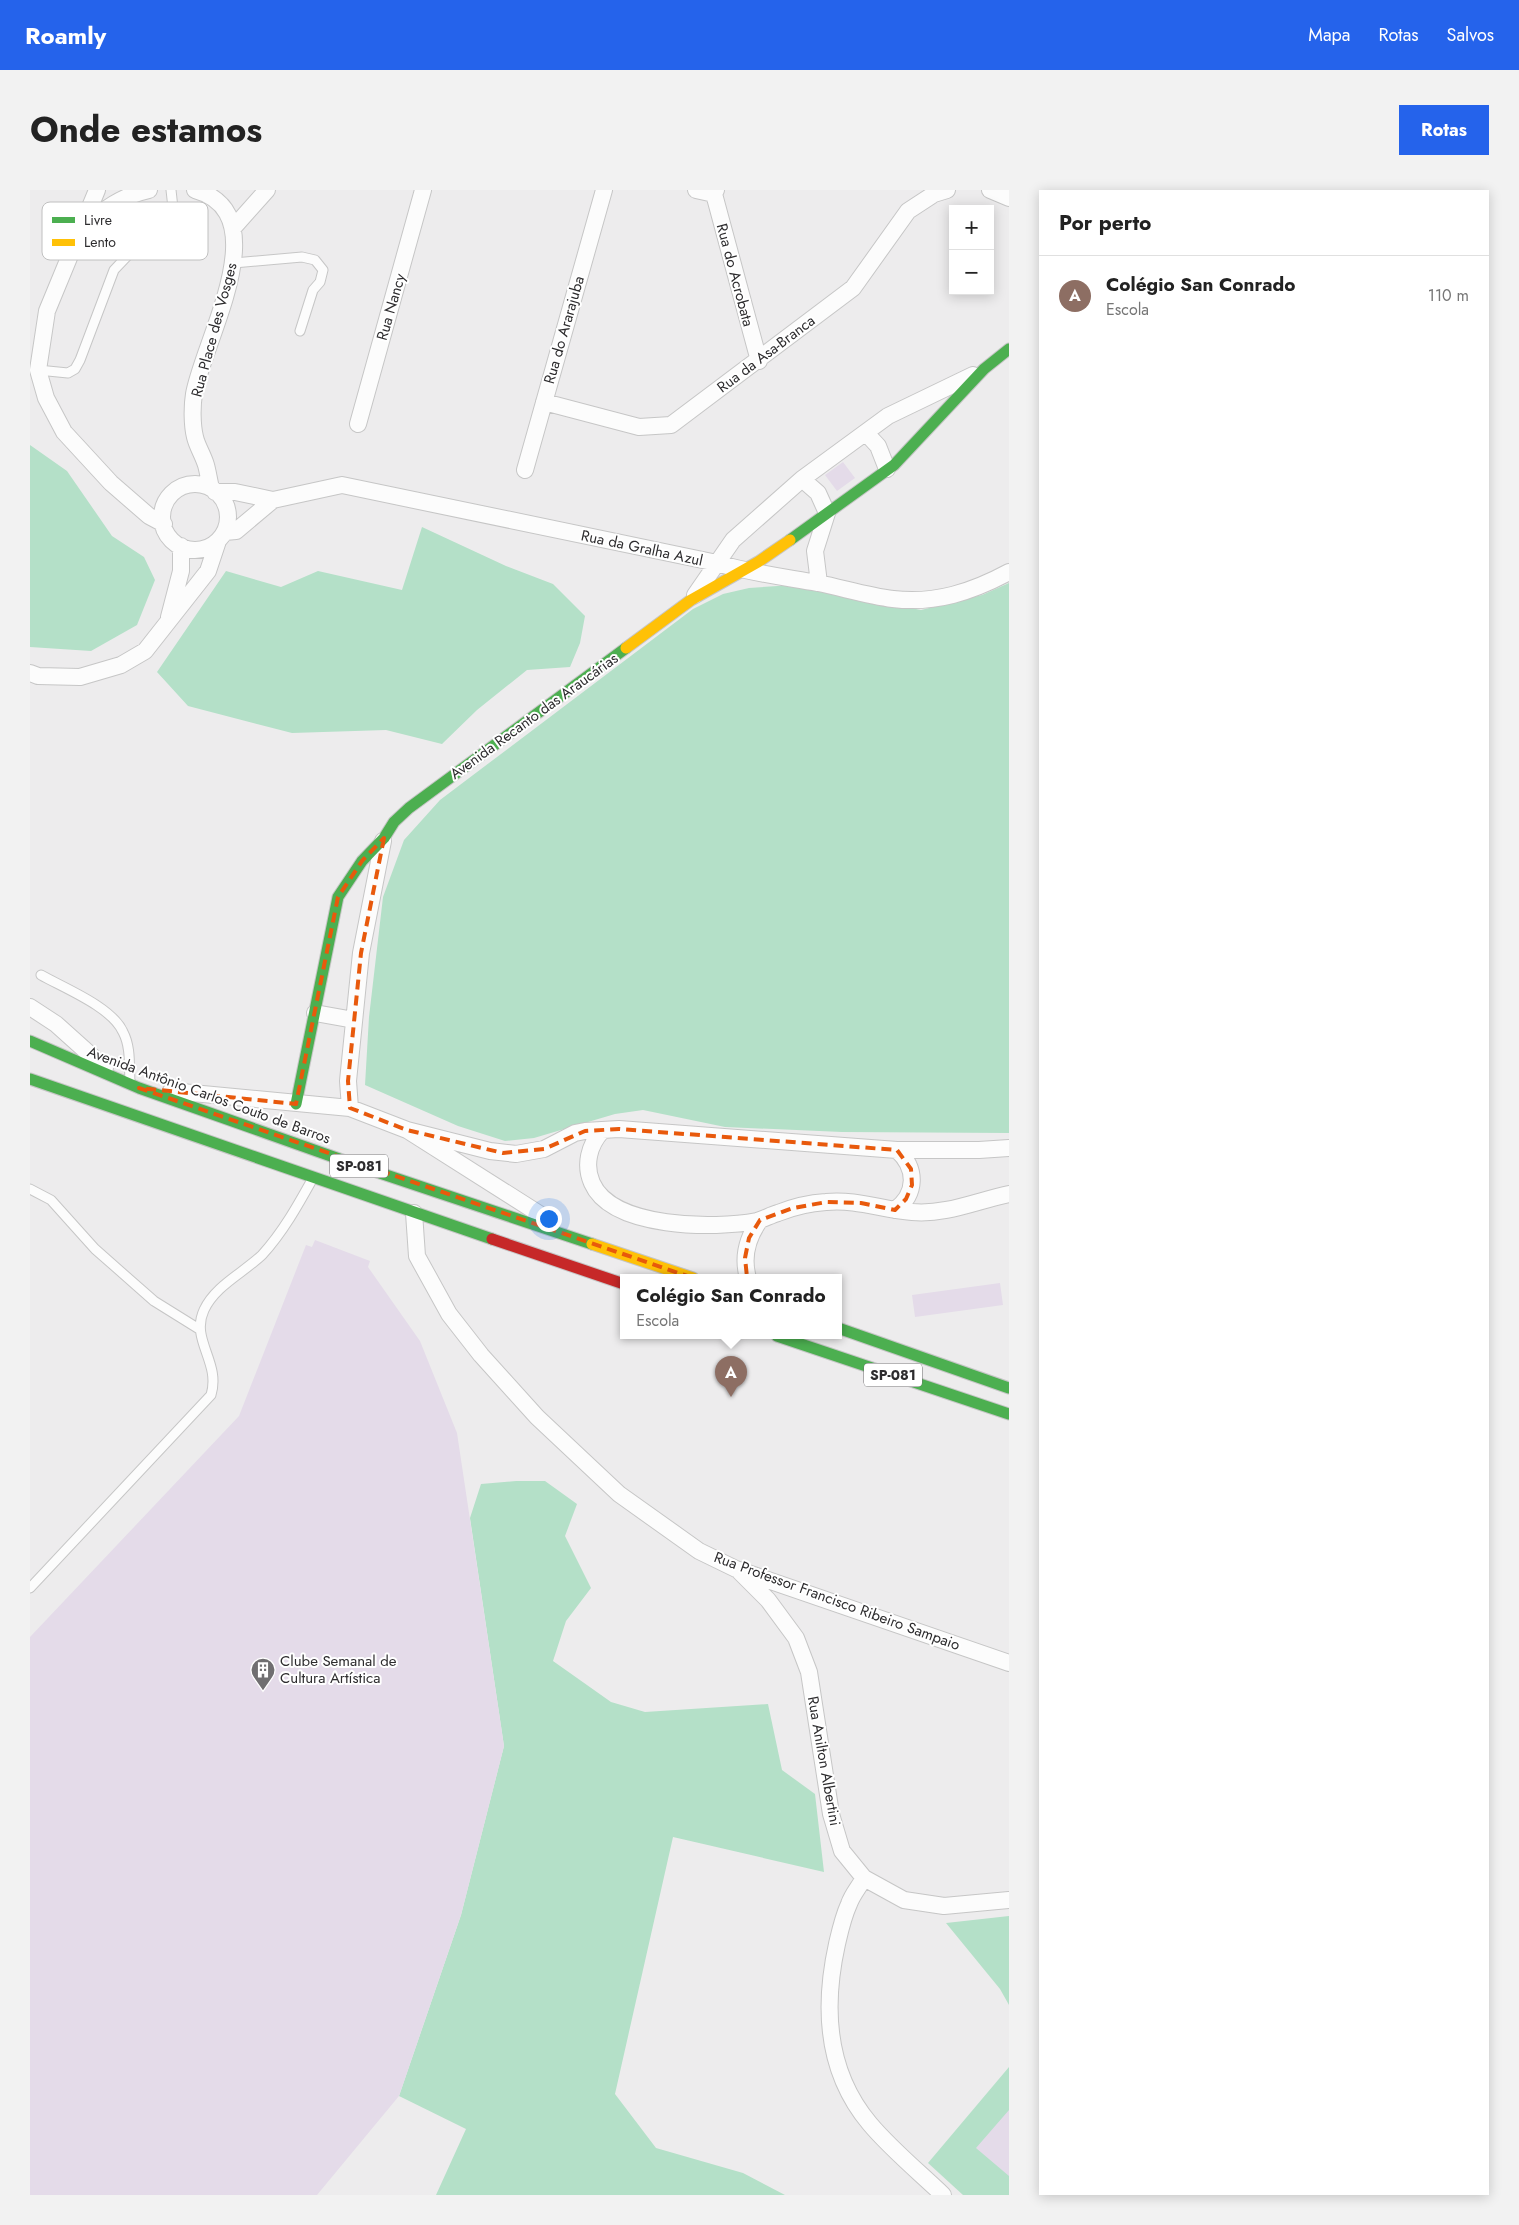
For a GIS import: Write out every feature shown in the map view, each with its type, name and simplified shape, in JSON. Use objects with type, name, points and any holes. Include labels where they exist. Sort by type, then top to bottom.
[{"type":"main road","points":[[984,370],[1009,349]]},
{"type":"main road","name":"Avenida Recanto das Araucárias","points":[[296,1104],[338,897],[362,861],[384,838],[394,822],[409,808],[691,600],[758,562],[859,492],[887,469],[984,370]]},
{"type":"main road","name":"Avenida Antônio Carlos Couto de Barros","points":[[30,1041],[129,1084],[308,1146],[362,1167],[681,1274]]},
{"type":"main road","name":"SP-081","points":[[30,1079],[620,1283]]},
{"type":"main road","name":"SP-081","points":[[842,1329],[1009,1388]]},
{"type":"main road","name":"SP-081","points":[[786,1339],[1009,1414]]},
{"type":"street","points":[[92,202],[97,190]]},
{"type":"street","points":[[117,202],[131,194],[148,190]]},
{"type":"street","name":"Rua Place des Vosges","points":[[195,190],[222,204],[234,227],[234,263],[194,395],[194,436],[206,465],[213,490]]},
{"type":"street","points":[[234,227],[266,190]]},
{"type":"street","name":"Rua Nancy","points":[[358,424],[423,190]]},
{"type":"street","name":"Rua do Ararajuba","points":[[525,470],[604,190]]},
{"type":"street","points":[[696,190],[715,192]]},
{"type":"street","name":"Rua da Asa-Branca","points":[[544,402],[639,427],[670,426],[759,361],[853,288],[908,211],[934,194],[947,190]]},
{"type":"street","points":[[990,190],[1009,198]]},
{"type":"street","name":"Rua do Acrobata","points":[[715,192],[759,361]]},
{"type":"street","points":[[68,260],[47,311],[38,370],[46,398],[64,432],[111,483],[149,516],[164,524]]},
{"type":"street","name":"Avenida Recanto das Araucárias","points":[[691,600],[733,540],[802,479],[888,416],[984,370]]},
{"type":"street","points":[[866,433],[878,446],[887,469]]},
{"type":"street","points":[[802,479],[818,493],[827,513],[815,551],[819,583]]},
{"type":"street","points":[[30,673],[38,676],[80,677],[121,665],[145,652],[208,570],[228,523],[228,509],[222,497],[213,490],[198,484],[184,486],[172,493],[164,505],[162,518],[166,532],[174,543],[186,549],[200,550],[213,545],[221,536]]},
{"type":"street","name":"Rua da Gralha Azul","points":[[213,490],[235,492],[273,500],[342,484],[717,563],[742,570],[819,583],[892,599],[929,601],[961,594],[1009,572]]},
{"type":"street","name":"Rua da Gralha Azul","points":[[221,536],[236,531],[273,500]]},
{"type":"street","points":[[167,624],[181,571],[180,546]]},
{"type":"street","name":"Avenida Recanto das Araucárias","points":[[350,1108],[348,1082],[361,953],[384,838]]},
{"type":"street","points":[[30,1007],[56,1024],[129,1084],[296,1104],[350,1108],[407,1130],[490,1151],[516,1154],[544,1149],[575,1133],[620,1129],[897,1150],[1009,1148]]},
{"type":"street","points":[[315,1013],[354,1020]]},
{"type":"street","points":[[407,1130],[521,1204],[586,1242]]},
{"type":"street","points":[[602,1131],[596,1137],[589,1153],[588,1171],[594,1189],[616,1208],[657,1221],[719,1226],[760,1220],[793,1208],[827,1202],[861,1202],[912,1212],[947,1211],[1009,1194]]},
{"type":"street","points":[[895,1210],[906,1199],[912,1185],[911,1169],[903,1155],[897,1150]]},
{"type":"street","name":"Rua Professor Francisco Ribeiro Sampaio","points":[[414,1213],[417,1256],[449,1314],[481,1356],[537,1417],[620,1494],[700,1551],[736,1568],[1009,1663]]},
{"type":"street","points":[[747,1274],[745,1258],[746,1248],[760,1220]]},
{"type":"street","name":"Rua Anilton Albertini","points":[[736,1568],[768,1600],[796,1638],[809,1672],[831,1814],[842,1851],[864,1878],[904,1900],[944,1906],[1009,1900]]},
{"type":"street","points":[[864,1878],[849,1904],[832,1969],[828,2002],[831,2037],[838,2066],[852,2096],[869,2123],[943,2195]]},
{"type":"lane","points":[[234,263],[302,257],[315,260],[323,270],[320,282],[313,290],[300,331]]},
{"type":"lane","points":[[38,370],[68,373],[75,369],[114,270],[124,260]]},
{"type":"lane","points":[[41,975],[110,1014],[123,1030],[129,1048],[129,1084]]},
{"type":"lane","points":[[30,1588],[211,1395],[215,1382],[199,1330],[203,1311],[215,1294],[262,1255],[292,1218],[313,1178]]},
{"type":"lane","points":[[30,1188],[51,1200],[96,1249],[154,1301],[199,1330]]},
{"type":"highlighted area","points":[[384,838],[361,953],[348,1081],[350,1108],[407,1130],[503,1153],[544,1149],[585,1131],[619,1129],[897,1150],[911,1169],[912,1185],[906,1199],[895,1210],[861,1203],[827,1202],[793,1208],[760,1220],[749,1238],[745,1258],[747,1277],[760,1301],[139,1088],[296,1104],[338,897],[362,861]]},
{"type":"green space","points":[[30,445],[67,471],[112,536],[144,557],[155,580],[137,625],[91,651],[30,647]]},
{"type":"green space","points":[[422,527],[506,566],[553,584],[585,616],[580,643],[570,667],[527,670],[477,710],[442,744],[386,730],[292,733],[188,706],[157,672],[226,571],[281,587],[318,571],[402,590]]},
{"type":"green space","points":[[1009,583],[1009,1133],[842,1132],[725,1127],[643,1110],[615,1114],[534,1138],[505,1141],[458,1126],[365,1085],[369,1017],[383,897],[404,840],[440,800],[693,609],[723,594],[749,588],[793,585],[921,610],[982,595]]},
{"type":"green space","points":[[545,1481],[577,1504],[565,1536],[591,1588],[566,1621],[553,1661],[611,1702],[645,1712],[768,1704],[782,1770],[815,1794],[824,1872],[673,1837],[615,2094],[656,2148],[743,2173],[785,2195],[436,2195],[466,2129],[399,2096],[461,1915],[504,1746],[470,1518],[481,1484]]},
{"type":"green space","points":[[1009,1916],[1009,2005],[1000,1989],[946,1923]]},
{"type":"green space","points":[[1009,2067],[1009,2195],[963,2195],[928,2163]]},
{"type":"building","points":[[843,462],[855,478],[837,491],[825,475]]},
{"type":"building","name":"Clube Semanal de Cultura Artística","points":[[315,1240],[370,1261],[368,1267],[420,1341],[457,1433],[504,1746],[461,1915],[399,2096],[317,2195],[30,2195],[30,1637],[239,1416],[306,1245],[312,1247]]},
{"type":"building","points":[[1000,1283],[1003,1305],[915,1317],[912,1295]]},
{"type":"building","points":[[1009,2110],[1009,2176],[976,2148]]},
{"type":"traffic: fast","points":[[790,540],[894,465],[984,369],[1009,349]]},
{"type":"traffic: fast","points":[[296,1104],[338,897],[362,861],[384,838],[394,822],[409,808],[626,648]]},
{"type":"traffic: fast","points":[[30,1041],[139,1088],[362,1167],[592,1244]]},
{"type":"traffic: fast","points":[[30,1079],[492,1239]]},
{"type":"traffic: fast","points":[[842,1329],[1009,1388]]},
{"type":"traffic: fast","points":[[786,1339],[1009,1414]]},
{"type":"traffic: slow","points":[[626,648],[691,600],[758,562],[790,540]]},
{"type":"traffic: slow","points":[[592,1244],[681,1274]]},
{"type":"traffic: jam","points":[[492,1239],[620,1283]]},
{"type":"place","name":"Colégio San Conrado","points":[[731,1397]]},
{"type":"place","name":"Clube Semanal de Cultura Artística","points":[[263,1691]]}]
